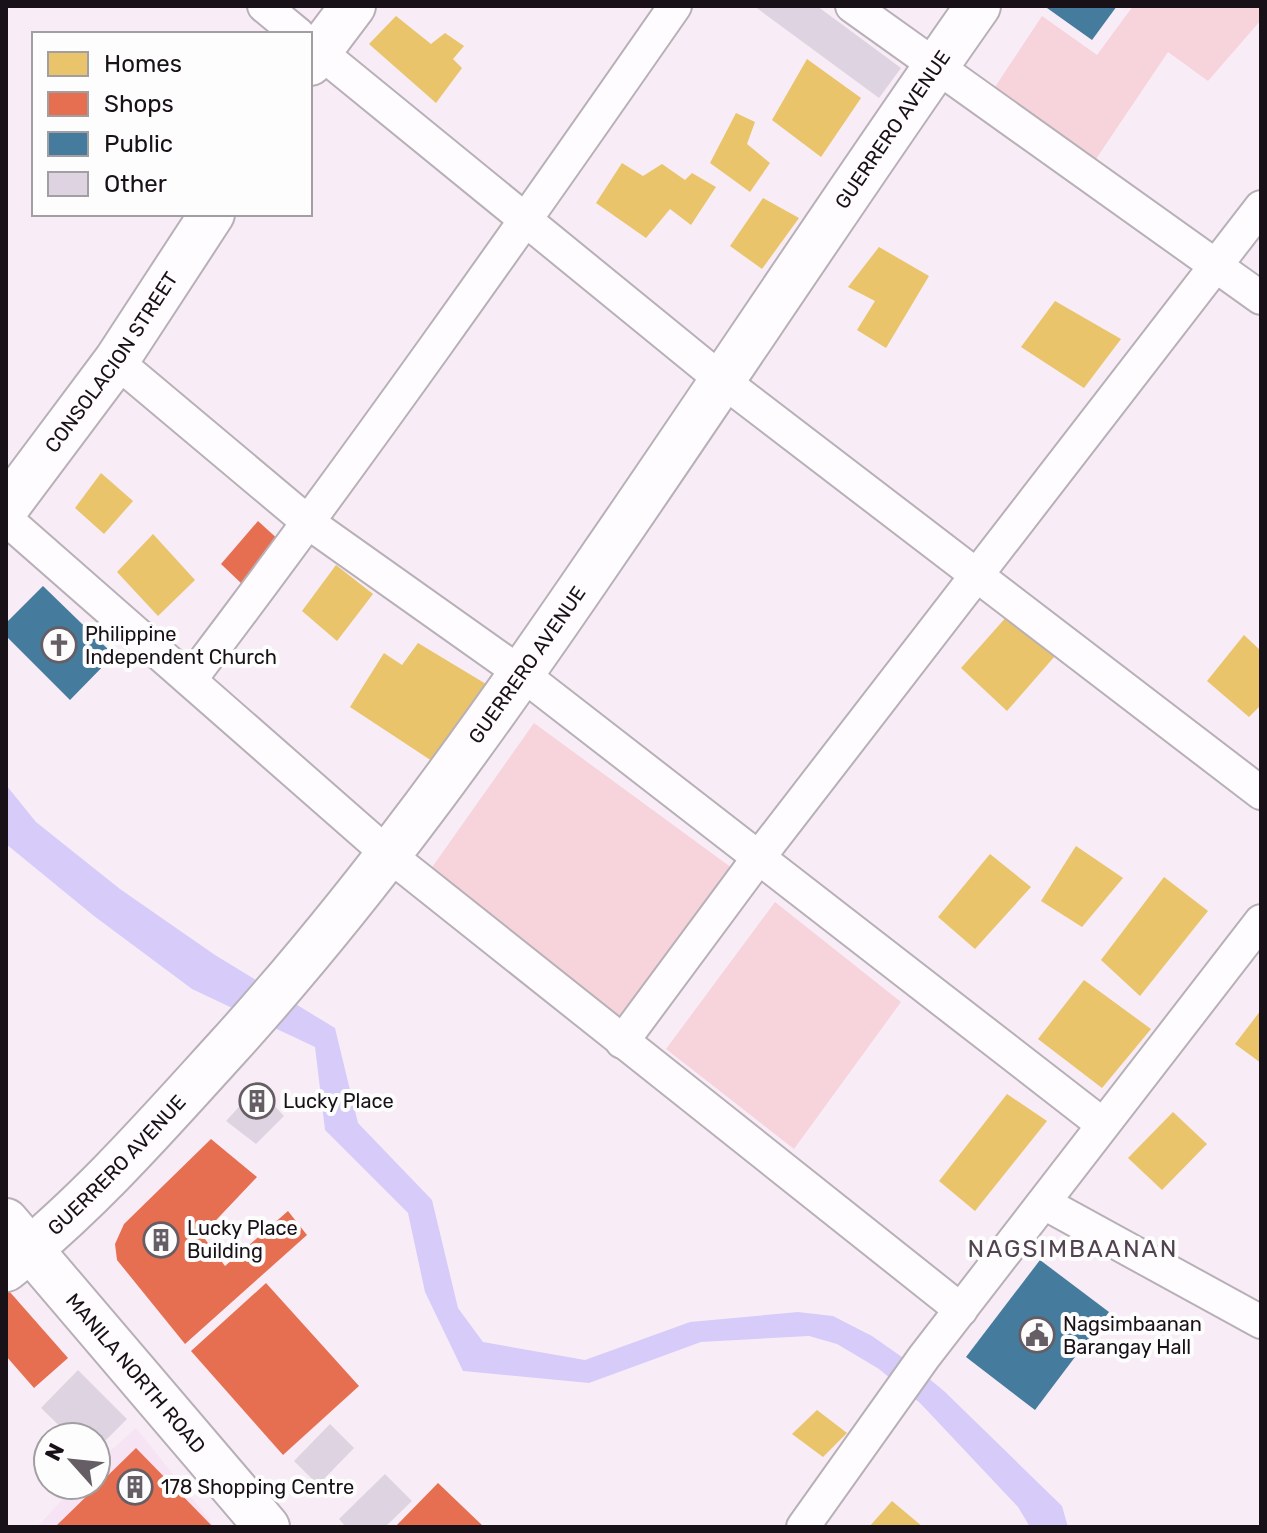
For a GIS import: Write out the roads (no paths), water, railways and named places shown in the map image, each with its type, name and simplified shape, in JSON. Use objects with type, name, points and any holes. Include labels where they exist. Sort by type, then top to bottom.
[{"type":"main road","points":[[312,45],[353,6]]},
{"type":"main road","name":"GUERRERO AVENUE","points":[[14,1246],[59,1227],[145,1138],[283,987],[389,855],[522,674],[978,6]]},
{"type":"main road","name":"CONSOLACION STREET","points":[[6,508],[116,361],[211,216]]},
{"type":"main road","name":"MANILA NORTH ROAD","points":[[14,1246],[267,1527]]},
{"type":"street","points":[[264,6],[292,32]]},
{"type":"street","points":[[190,680],[309,523],[526,221],[675,6]]},
{"type":"street","points":[[852,6],[1261,298]]},
{"type":"street","points":[[312,50],[723,381],[1261,793]]},
{"type":"street","points":[[622,1042],[759,857],[1261,207]]},
{"type":"street","points":[[116,361],[309,523],[522,674],[1102,1124]]},
{"type":"street","points":[[6,519],[389,855],[961,1310]]},
{"type":"street","points":[[803,1527],[924,1357],[1261,921]]},
{"type":"street","points":[[1044,1203],[1261,1322]]},
{"type":"place","name":"Philippine Independent Church","points":[[59,645]]},
{"type":"place","name":"Lucky Place","points":[[257,1101]]},
{"type":"place","name":"Lucky Place Building","points":[[161,1240]]},
{"type":"place","name":"Nagsimbaanan Barangay Hall","points":[[1037,1335]]},
{"type":"place","name":"178 Shopping Centre","points":[[135,1487]]},
{"type":"district","name":"NAGSIMBAANAN","points":[[1073,1249]]}]
